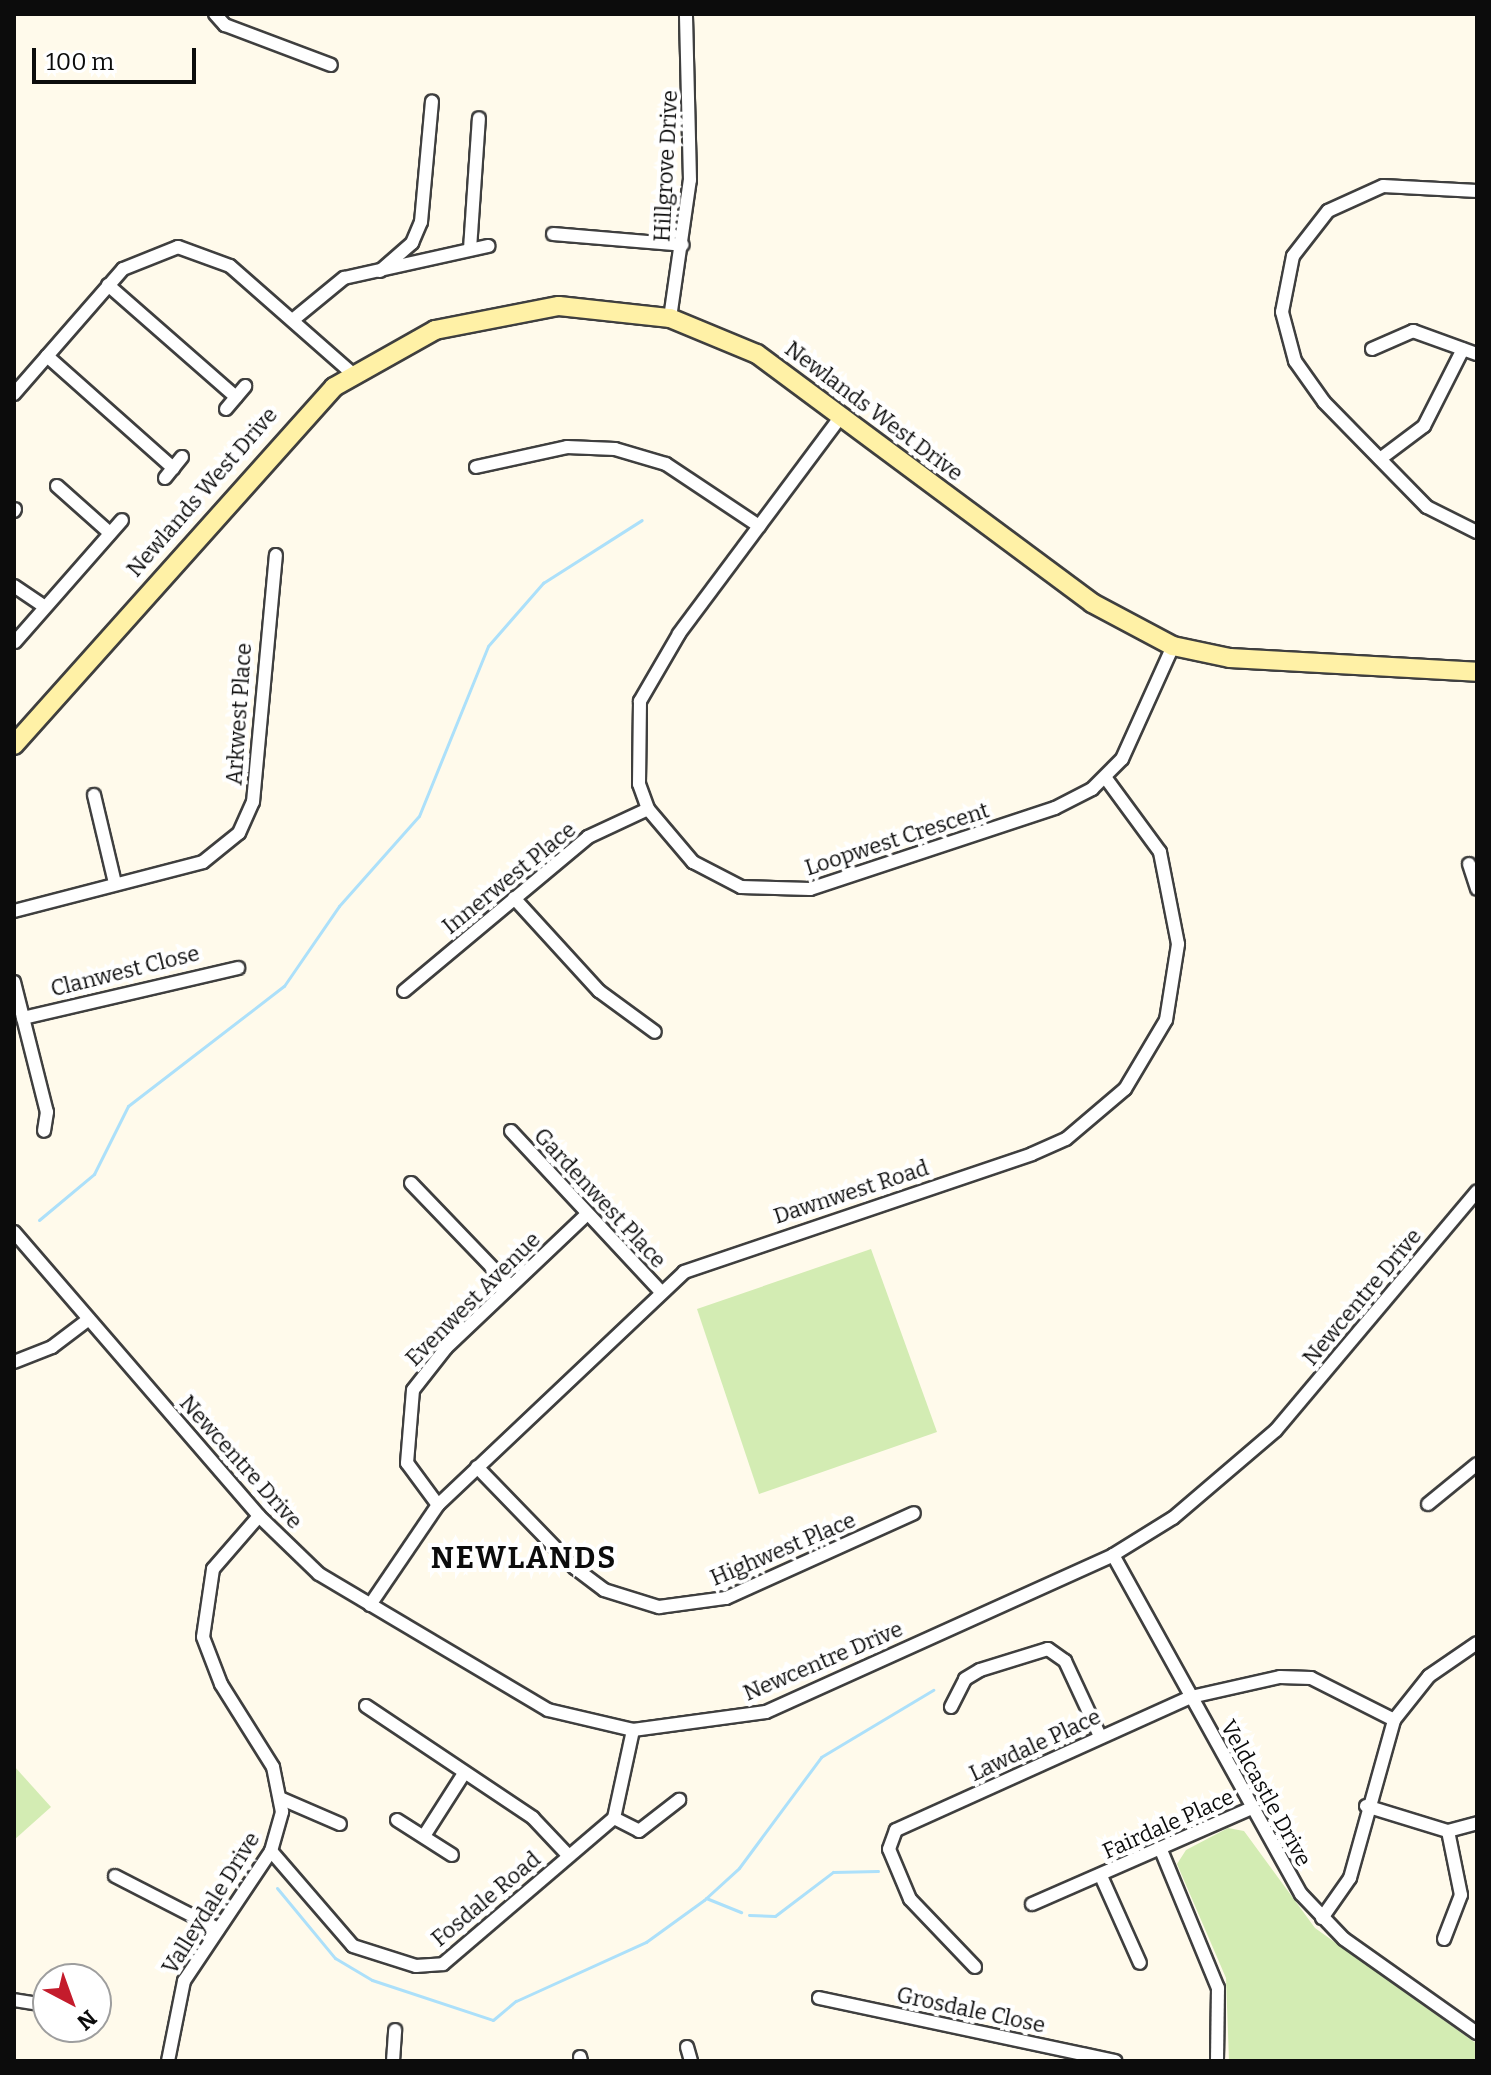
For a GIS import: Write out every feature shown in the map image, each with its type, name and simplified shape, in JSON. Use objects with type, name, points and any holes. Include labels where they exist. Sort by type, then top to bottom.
[{"type":"street","points":[[215,14],[225,25],[331,65]]},
{"type":"street","name":"Hillgrove Drive","points":[[670,318],[683,245],[692,111],[686,14]]},
{"type":"street","points":[[380,271],[412,243],[421,222],[432,102]]},
{"type":"street","points":[[470,249],[479,118]]},
{"type":"street","points":[[1477,191],[1415,185],[1363,192],[1313,225],[1293,256],[1282,312],[1295,361],[1380,459],[1427,507],[1477,532]]},
{"type":"street","points":[[553,234],[683,245]]},
{"type":"street","points":[[294,319],[328,285],[488,246]]},
{"type":"street","points":[[14,394],[108,285],[151,252],[192,248],[230,266],[352,373]]},
{"type":"street","points":[[108,285],[236,397]]},
{"type":"street","name":"Newlands West Drive","points":[[21,731],[298,419],[352,373],[435,330],[500,312],[591,307],[670,318],[757,354],[1092,603],[1173,646],[1230,658],[1477,672]]},
{"type":"street","points":[[1372,349],[1413,331],[1477,354]]},
{"type":"street","points":[[1380,459],[1424,426],[1463,349]]},
{"type":"street","points":[[47,356],[169,473],[182,457]]},
{"type":"street","points":[[226,409],[245,386]]},
{"type":"street","name":"Loopwest Crescent","points":[[842,415],[657,665],[640,701],[634,753],[648,809],[693,862],[741,887],[771,893],[810,889],[1036,815],[1105,777],[1139,731],[1173,646]]},
{"type":"street","points":[[476,467],[567,447],[615,449],[666,464],[759,526]]},
{"type":"street","points":[[57,486],[110,533]]},
{"type":"street","points":[[15,642],[122,520]]},
{"type":"street","name":"Arkwest Place","points":[[14,911],[203,862],[247,819],[276,555]]},
{"type":"street","points":[[14,586],[45,607]]},
{"type":"street","name":"Dawnwest Road","points":[[370,1605],[438,1505],[660,1291],[710,1258],[1032,1154],[1066,1139],[1125,1089],[1166,1020],[1178,944],[1160,852],[1105,777]]},
{"type":"street","points":[[94,795],[115,883]]},
{"type":"street","name":"Innerwest Place","points":[[404,991],[588,837],[648,809]]},
{"type":"street","points":[[1469,864],[1477,889]]},
{"type":"street","points":[[514,898],[599,991],[655,1032]]},
{"type":"street","name":"Clanwest Close","points":[[23,1018],[238,968]]},
{"type":"street","points":[[14,982],[47,1112],[44,1131]]},
{"type":"street","name":"Gardenwest Place","points":[[511,1131],[660,1291]]},
{"type":"street","points":[[411,1183],[510,1286]]},
{"type":"street","name":"Newcentre Drive","points":[[14,1232],[259,1516],[319,1574],[548,1710],[633,1730],[766,1712],[1113,1555],[1217,1484],[1276,1430],[1477,1191]]},
{"type":"street","name":"Evenwest Avenue","points":[[438,1505],[407,1463],[413,1390],[510,1286],[586,1215]]},
{"type":"street","points":[[14,1362],[52,1347],[89,1319]]},
{"type":"street","points":[[1428,1504],[1477,1464]]},
{"type":"street","name":"Highwest Place","points":[[477,1467],[575,1568],[604,1590],[659,1607],[726,1598],[914,1513]]},
{"type":"street","points":[[259,1516],[213,1569],[203,1637],[221,1684],[273,1767],[282,1799],[340,1824]]},
{"type":"street","name":"Veldcastle Drive","points":[[1113,1555],[1281,1865],[1322,1918],[1477,2033]]},
{"type":"street","points":[[1322,1918],[1350,1878],[1366,1806],[1394,1720],[1429,1676],[1477,1643]]},
{"type":"street","points":[[951,1707],[965,1679],[980,1670],[1048,1649],[1065,1661],[1100,1736]]},
{"type":"street","name":"Lawdale Place","points":[[975,1967],[910,1899],[889,1849],[896,1830],[1191,1697],[1303,1675],[1394,1720]]},
{"type":"street","points":[[366,1706],[463,1775],[533,1818],[568,1855]]},
{"type":"street","points":[[633,1730],[614,1818],[639,1831],[679,1800]]},
{"type":"street","points":[[424,1836],[463,1775]]},
{"type":"street","name":"Valleydale Drive","points":[[168,2061],[180,1991],[271,1851],[282,1799]]},
{"type":"street","points":[[1366,1806],[1448,1831],[1477,1823]]},
{"type":"street","name":"Fairdale Place","points":[[1032,1904],[1252,1808]]},
{"type":"street","name":"Fosdale Road","points":[[271,1851],[353,1946],[416,1966],[443,1964],[614,1818]]},
{"type":"street","points":[[397,1820],[452,1855]]},
{"type":"street","points":[[1444,1939],[1461,1895],[1448,1831]]},
{"type":"street","points":[[1161,1850],[1218,1988],[1217,2061]]},
{"type":"street","points":[[115,1876],[218,1929]]},
{"type":"street","name":"Fairdale Place","points":[[1101,1876],[1140,1963]]},
{"type":"street","name":"Grosdale Close","points":[[819,1998],[1115,2061]]},
{"type":"street","points":[[393,2061],[395,2030]]},
{"type":"street","points":[[687,2047],[691,2061]]},
{"type":"green space","points":[[871,1249],[937,1432],[759,1494],[697,1309]]},
{"type":"green space","points":[[14,1766],[51,1807],[14,1840]]},
{"type":"green space","points":[[1228,1828],[1244,1831],[1315,1928],[1477,2044],[1477,2061],[1229,2061],[1226,1978],[1177,1864],[1186,1850]]},
{"type":"waterway","points":[[39,1220],[94,1174],[128,1106],[284,986],[339,906],[419,816],[488,646],[543,583],[642,520]]},
{"type":"waterway","points":[[277,1888],[335,1958],[372,1980],[493,2020],[516,2001],[646,1942],[704,1900],[739,1868],[821,1757],[933,1690]]},
{"type":"waterway","points":[[749,1915],[775,1916],[833,1872],[878,1871]]},
{"type":"waterway","points":[[706,1898],[741,1912]]},
{"type":"district","name":"NEWLANDS","points":[[524,1558]]}]
